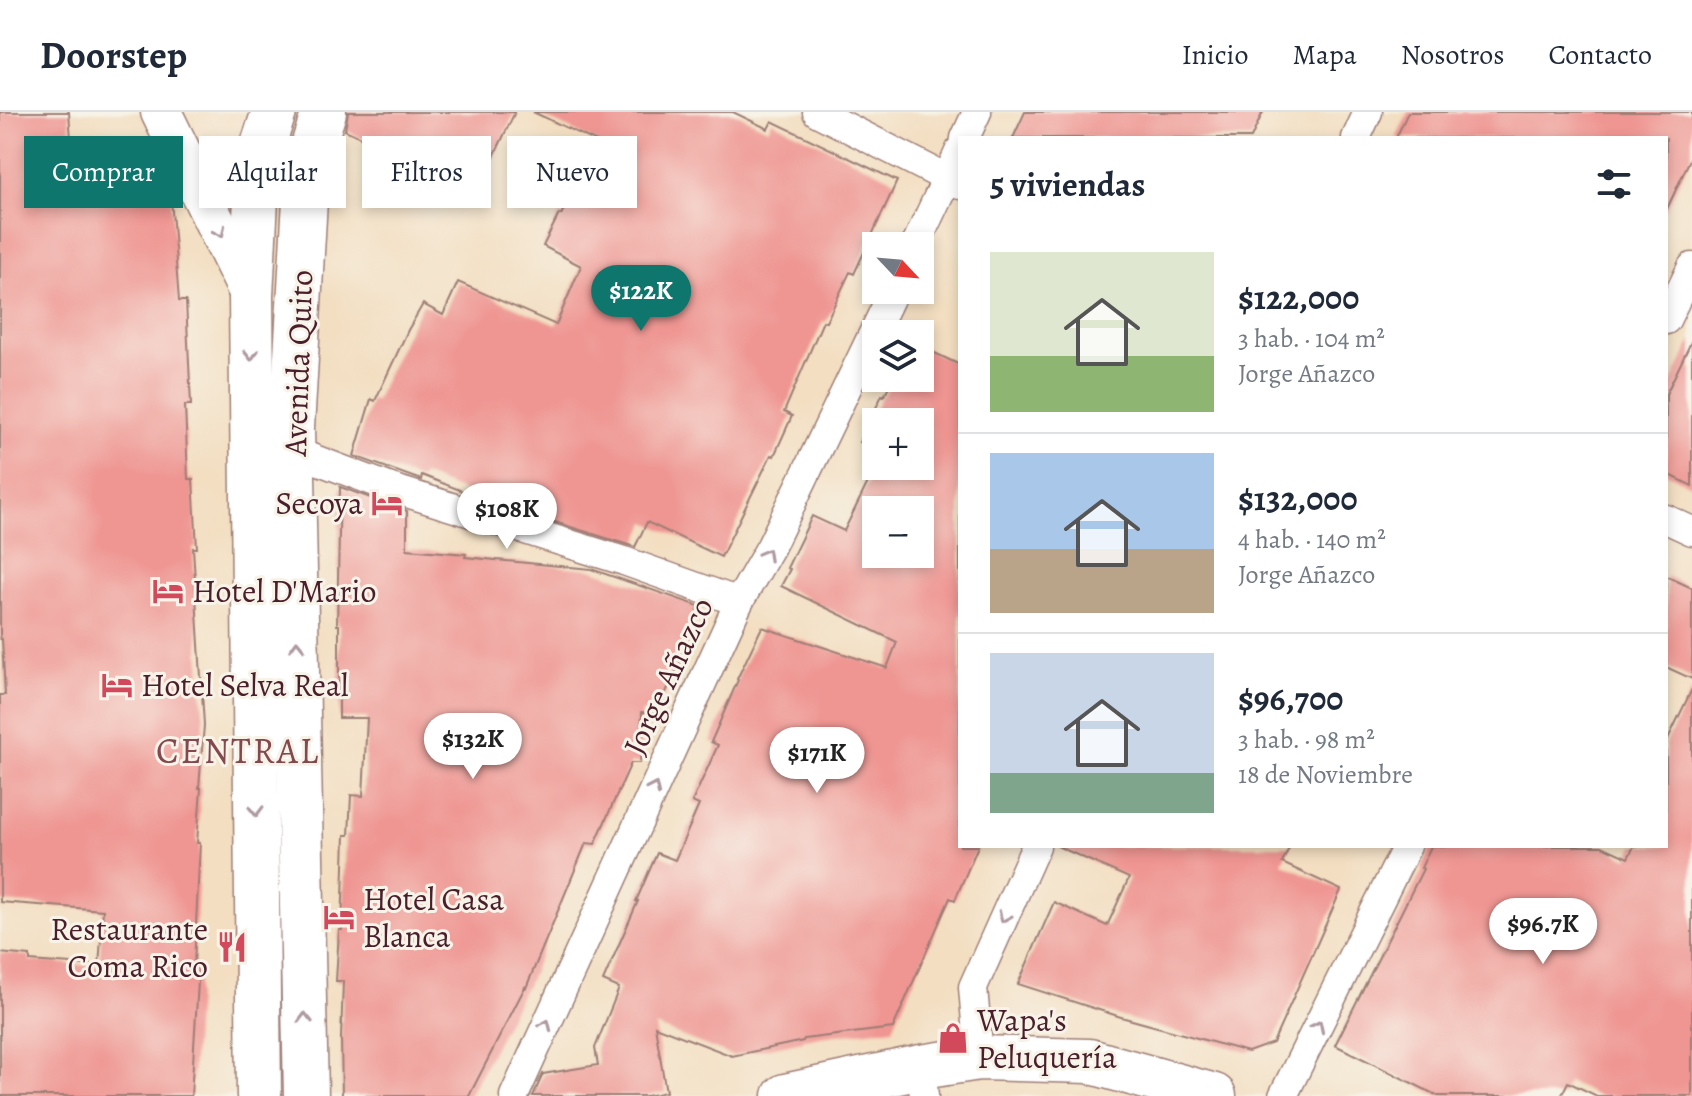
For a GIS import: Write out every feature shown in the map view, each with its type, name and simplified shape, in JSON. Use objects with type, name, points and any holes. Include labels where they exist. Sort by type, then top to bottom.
[{"type":"main road","points":[[161,112],[251,296]]},
{"type":"main road","name":"Avenida Quito","points":[[259,1096],[251,296],[258,160],[274,112]]},
{"type":"main road","name":"Avenida Quito","points":[[306,1096],[292,428],[307,165],[324,112]]},
{"type":"main road","points":[[785,1096],[923,1081],[979,1058],[1089,1061],[1214,1096]]},
{"type":"street","points":[[817,112],[954,182]]},
{"type":"street","points":[[966,136],[977,112]]},
{"type":"street","points":[[1357,136],[1368,112]]},
{"type":"street","points":[[924,232],[954,182],[958,161]]},
{"type":"street","points":[[1668,316],[1692,267]]},
{"type":"street","name":"Jorge Añazco","points":[[514,1096],[739,602],[771,546],[887,304]]},
{"type":"street","points":[[293,451],[391,488],[624,561],[739,602]]},
{"type":"street","points":[[1668,520],[1692,531]]},
{"type":"street","points":[[979,1058],[973,987],[1035,848]]},
{"type":"street","points":[[1283,1096],[1406,848]]},
{"type":"building","points":[[0,112],[69,112],[71,136],[24,136],[24,208],[172,208],[179,301],[186,301],[191,405],[185,405],[188,479],[193,479],[197,548],[193,548],[204,725],[194,965],[199,965],[191,1096],[0,1096],[0,953],[30,956],[30,961],[99,966],[103,910],[0,902],[0,695],[5,695],[0,639]]},
{"type":"building","points":[[348,112],[515,112],[491,163],[491,136],[362,138],[345,130]]},
{"type":"building","points":[[533,112],[733,112],[768,129],[772,121],[897,181],[873,232],[862,232],[862,257],[854,274],[850,272],[826,322],[823,321],[784,412],[792,416],[721,557],[647,522],[635,547],[545,519],[491,496],[480,498],[422,475],[421,480],[354,456],[371,399],[375,401],[423,304],[443,315],[458,282],[556,325],[581,266],[543,246],[559,214],[564,208],[637,208],[637,136],[584,136]]},
{"type":"building","points":[[1025,112],[1263,112],[1252,136],[1014,136]]},
{"type":"building","points":[[1408,112],[1692,112],[1692,155],[1668,207],[1668,136],[1397,136]]},
{"type":"building","points":[[1692,340],[1692,486],[1668,474],[1668,390]]},
{"type":"building","points":[[934,353],[958,364],[958,848],[977,848],[955,900],[950,898],[893,1028],[804,1039],[732,1056],[655,1026],[666,1092],[646,1096],[533,1096],[543,1074],[598,1065],[595,1048],[619,988],[603,981],[657,853],[675,860],[699,805],[692,802],[718,745],[711,742],[762,627],[887,668],[897,642],[781,586],[812,516],[844,531],[869,480],[934,480],[934,408],[876,408],[886,392],[934,392]]},
{"type":"building","points":[[340,487],[407,511],[407,549],[591,569],[699,606],[679,665],[656,713],[642,712],[640,763],[631,763],[595,844],[586,843],[526,988],[469,1096],[342,1096],[343,981],[336,981],[339,930],[342,930],[345,835],[349,835],[351,795],[363,796],[367,718],[339,718],[337,625]]},
{"type":"building","points":[[1668,577],[1692,588],[1692,679],[1668,668]]},
{"type":"building","points":[[1692,689],[1692,1096],[1597,1096],[1568,1082],[1561,1096],[1438,1096],[1335,1045],[1423,869],[1430,848],[1606,848],[1628,858],[1633,848],[1668,848],[1668,739]]},
{"type":"building","points":[[1062,848],[1289,848],[1282,863],[1341,890],[1273,1043],[1248,1052],[1121,1017],[1018,984],[1054,902],[1107,926],[1129,878]]},
{"type":"place","name":"Secoya","points":[[387,503]]},
{"type":"place","name":"Hotel D'Mario","points":[[168,591]]},
{"type":"place","name":"Hotel Selva Real","points":[[117,685]]},
{"type":"place","name":"Hotel Casa Blanca","points":[[339,917]]},
{"type":"place","name":"Restaurante Coma Rico","points":[[232,947]]},
{"type":"place","name":"Wapa's Peluquería","points":[[953,1038]]},
{"type":"district","name":"CENTRAL","points":[[238,750]]}]
